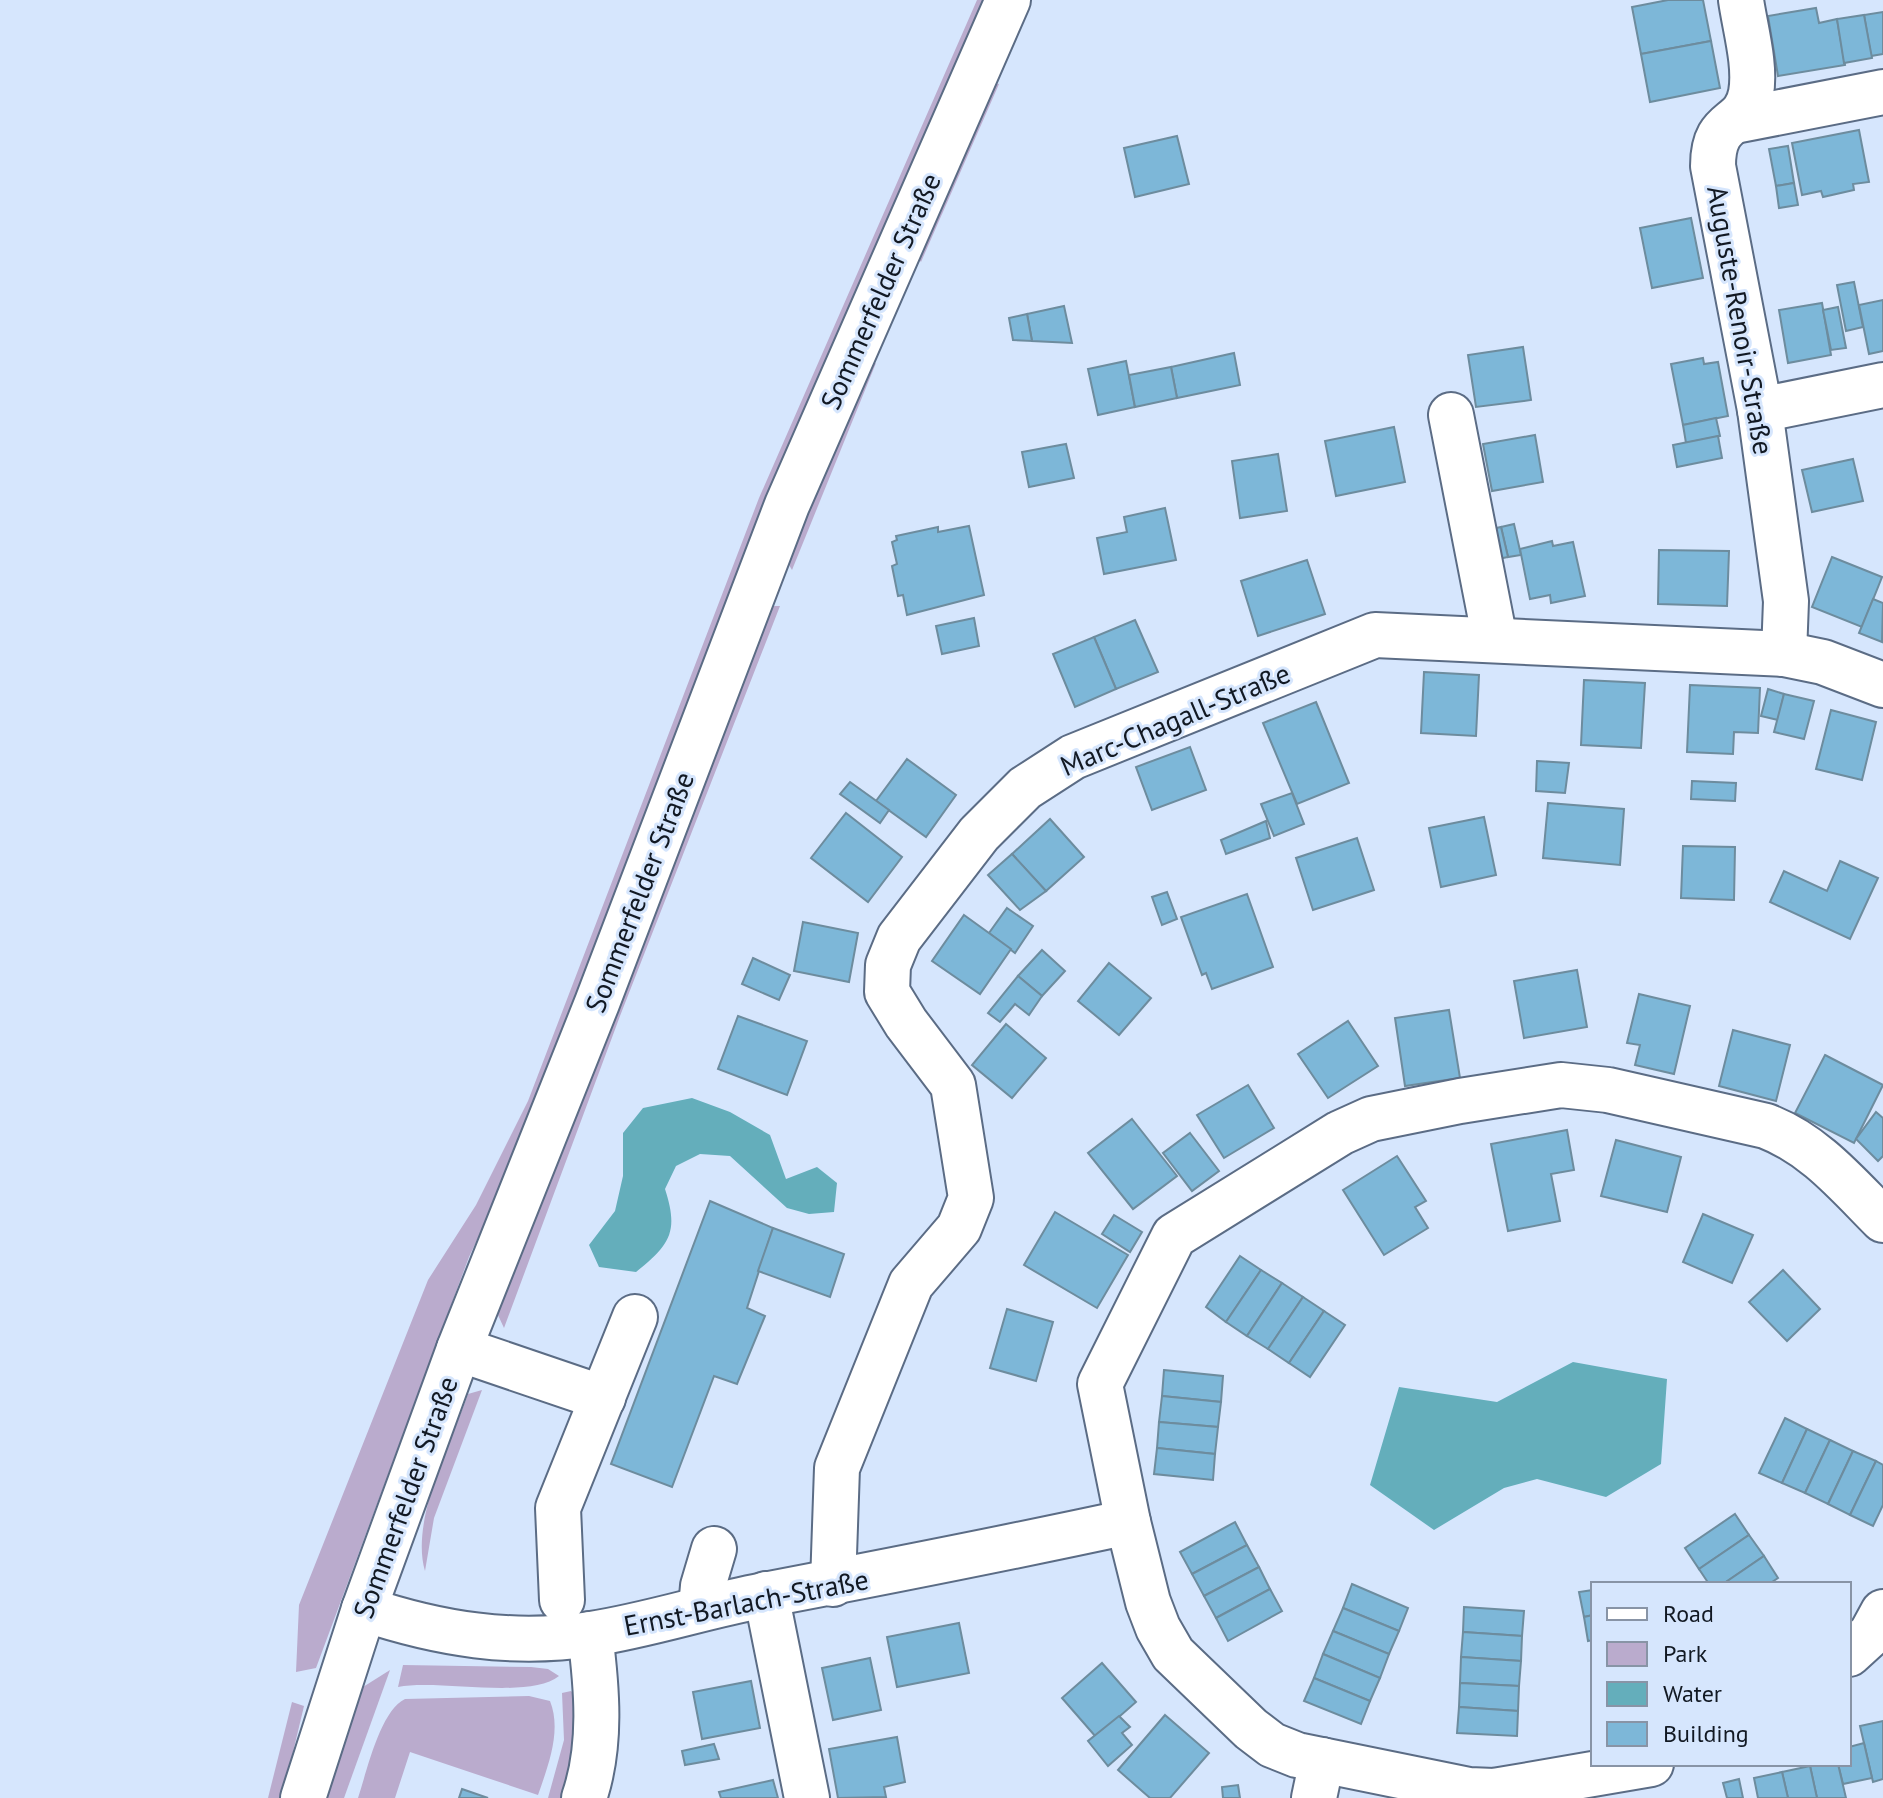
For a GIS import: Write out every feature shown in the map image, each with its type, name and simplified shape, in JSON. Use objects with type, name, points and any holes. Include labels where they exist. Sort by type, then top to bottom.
[{"type":"street","name":"Sommerfelder Straße","points":[[303,1798],[364,1609],[459,1349],[787,505],[1008,0]]},
{"type":"street","name":"Auguste-Renoir-Straße","points":[[1741,0],[1751,95],[1735,121],[1721,130],[1713,144],[1713,166],[1760,410],[1786,601],[1784,654]]},
{"type":"street","points":[[1735,121],[1883,92]]},
{"type":"street","points":[[1760,410],[1883,385]]},
{"type":"street","points":[[1451,415],[1495,640]]},
{"type":"street","name":"Marc-Chagall-Straße","points":[[833,1584],[837,1468],[911,1284],[959,1228],[971,1198],[953,1085],[906,1023],[887,992],[888,965],[899,938],[979,834],[1025,788],[1073,757],[1375,635],[1784,654],[1823,662],[1883,685]]},
{"type":"street","points":[[1642,1766],[1531,1792],[1318,1779],[1251,1729],[1173,1654],[1158,1628],[1148,1602],[1128,1522],[1100,1384],[1174,1236],[1340,1133],[1371,1119],[1561,1085],[1608,1090],[1787,1134],[1810,1147],[1883,1220]]},
{"type":"street","points":[[562,1600],[558,1508],[635,1317]]},
{"type":"street","points":[[459,1349],[603,1398]]},
{"type":"street","name":"Ernst-Barlach-Straße","points":[[364,1609],[413,1626],[479,1638],[590,1634],[766,1594],[833,1584],[1128,1522]]},
{"type":"street","points":[[701,1608],[703,1586],[714,1549]]},
{"type":"street","points":[[766,1594],[807,1798]]},
{"type":"street","points":[[1851,1652],[1871,1634],[1883,1612]]},
{"type":"street","points":[[584,1798],[596,1741],[596,1678],[590,1634]]},
{"type":"green space","points":[[977,0],[989,0],[539,1107],[469,1257],[316,1668],[296,1672],[299,1605],[428,1280],[476,1205],[528,1101],[759,498]]},
{"type":"green space","points":[[994,83],[999,84],[921,262],[916,256]]},
{"type":"green space","points":[[876,363],[792,570],[785,558],[866,368]]},
{"type":"green space","points":[[765,606],[780,606],[620,1016],[504,1328],[497,1313]]},
{"type":"green space","points":[[482,1390],[434,1518],[425,1571],[423,1529],[434,1482],[468,1394]]},
{"type":"green space","points":[[403,1665],[531,1667],[548,1669],[559,1676],[527,1687],[398,1687]]},
{"type":"green space","points":[[390,1670],[344,1798],[325,1798],[363,1687]]},
{"type":"green space","points":[[571,1691],[579,1699],[582,1722],[566,1798],[548,1798],[564,1740],[562,1693]]},
{"type":"green space","points":[[529,1696],[550,1701],[555,1724],[552,1748],[538,1795],[410,1752],[395,1798],[358,1798],[382,1728],[388,1716],[405,1699]]},
{"type":"green space","points":[[292,1702],[304,1706],[282,1798],[268,1798]]},
{"type":"water","points":[[692,1098],[730,1112],[770,1135],[786,1179],[817,1167],[837,1183],[834,1212],[809,1214],[787,1208],[730,1156],[700,1154],[676,1166],[665,1189],[671,1227],[657,1254],[636,1272],[599,1267],[589,1245],[615,1211],[623,1176],[623,1133],[643,1108]]},
{"type":"water","points":[[1573,1362],[1667,1379],[1661,1464],[1606,1497],[1537,1479],[1504,1488],[1434,1530],[1370,1485],[1399,1387],[1497,1402]]},
{"type":"building","points":[[1668,0],[1703,0],[1711,41],[1641,54],[1632,7]]},
{"type":"building","points":[[1816,8],[1819,23],[1837,19],[1845,65],[1778,76],[1768,16]]},
{"type":"building","points":[[1883,12],[1883,54],[1871,56],[1864,15]]},
{"type":"building","points":[[1864,15],[1872,58],[1844,63],[1837,19]]},
{"type":"building","points":[[1711,41],[1720,88],[1650,102],[1641,54]]},
{"type":"building","points":[[1859,130],[1869,182],[1853,184],[1854,190],[1823,197],[1821,191],[1802,195],[1792,143]]},
{"type":"building","points":[[1177,136],[1189,184],[1135,197],[1124,148]]},
{"type":"building","points":[[1788,146],[1794,183],[1776,186],[1769,149]]},
{"type":"building","points":[[1794,183],[1798,205],[1779,208],[1776,186]]},
{"type":"building","points":[[1691,218],[1703,278],[1652,288],[1640,228]]},
{"type":"building","points":[[1854,282],[1863,327],[1846,331],[1837,285]]},
{"type":"building","points":[[1883,300],[1883,351],[1869,354],[1859,305]]},
{"type":"building","points":[[1822,303],[1831,355],[1788,363],[1779,310]]},
{"type":"building","points":[[1064,306],[1072,343],[1032,341],[1027,314]]},
{"type":"building","points":[[1838,307],[1846,348],[1831,350],[1823,310]]},
{"type":"building","points":[[1027,314],[1032,341],[1013,340],[1009,318]]},
{"type":"building","points":[[1523,347],[1531,400],[1476,407],[1468,355]]},
{"type":"building","points":[[1234,353],[1240,385],[1177,398],[1171,367]]},
{"type":"building","points":[[1703,358],[1704,364],[1718,362],[1728,416],[1683,425],[1671,364]]},
{"type":"building","points":[[1126,361],[1135,407],[1098,415],[1088,369]]},
{"type":"building","points":[[1171,367],[1177,398],[1135,407],[1129,375]]},
{"type":"building","points":[[1716,418],[1720,436],[1686,443],[1683,425]]},
{"type":"building","points":[[1394,427],[1405,482],[1336,496],[1325,441]]},
{"type":"building","points":[[1535,435],[1543,482],[1492,491],[1483,444]]},
{"type":"building","points":[[1718,436],[1722,458],[1677,467],[1673,445]]},
{"type":"building","points":[[1066,444],[1074,478],[1029,487],[1022,452]]},
{"type":"building","points":[[1278,454],[1287,511],[1240,518],[1232,461]]},
{"type":"building","points":[[1853,459],[1863,501],[1812,512],[1802,470]]},
{"type":"building","points":[[1165,508],[1176,560],[1104,574],[1097,538],[1127,532],[1124,517]]},
{"type":"building","points":[[1514,524],[1521,555],[1508,557],[1501,527]]},
{"type":"building","points":[[969,526],[984,595],[907,615],[903,595],[898,596],[892,566],[897,564],[892,542],[897,540],[896,536],[938,527],[938,532]]},
{"type":"building","points":[[1501,527],[1508,557],[1493,560],[1487,530]]},
{"type":"building","points":[[1552,541],[1553,546],[1573,542],[1585,596],[1551,603],[1550,595],[1530,599],[1520,549]]},
{"type":"building","points":[[1659,550],[1729,551],[1727,606],[1658,604]]},
{"type":"building","points":[[1832,557],[1882,577],[1862,627],[1812,607]]},
{"type":"building","points":[[1307,560],[1325,614],[1258,636],[1241,581]]},
{"type":"building","points":[[1873,599],[1883,603],[1882,642],[1859,633]]},
{"type":"building","points":[[974,618],[979,646],[942,654],[936,626]]},
{"type":"building","points":[[1135,620],[1158,672],[1116,689],[1094,637]]},
{"type":"building","points":[[1094,637],[1116,689],[1075,707],[1053,654]]},
{"type":"building","points":[[1424,672],[1479,675],[1476,736],[1421,733]]},
{"type":"building","points":[[1584,680],[1645,683],[1641,748],[1581,745]]},
{"type":"building","points":[[1690,685],[1760,688],[1758,733],[1734,732],[1733,754],[1687,752]]},
{"type":"building","points":[[1768,689],[1784,694],[1778,720],[1761,716]]},
{"type":"building","points":[[1784,694],[1814,701],[1804,739],[1774,732]]},
{"type":"building","points":[[1316,702],[1349,783],[1297,804],[1263,723]]},
{"type":"building","points":[[1831,710],[1876,722],[1862,780],[1816,769]]},
{"type":"building","points":[[1190,747],[1206,790],[1152,810],[1136,767]]},
{"type":"building","points":[[907,759],[956,795],[926,837],[876,801]]},
{"type":"building","points":[[1537,761],[1569,763],[1565,793],[1536,791]]},
{"type":"building","points":[[1692,781],[1736,783],[1735,801],[1691,799]]},
{"type":"building","points":[[850,782],[889,810],[880,823],[840,794]]},
{"type":"building","points":[[1292,793],[1304,824],[1274,836],[1261,804]]},
{"type":"building","points":[[1548,803],[1624,809],[1620,865],[1543,858]]},
{"type":"building","points":[[846,813],[902,857],[868,902],[811,858]]},
{"type":"building","points":[[1484,817],[1496,875],[1441,887],[1429,828]]},
{"type":"building","points":[[1050,819],[1084,857],[1046,891],[1012,854]]},
{"type":"building","points":[[1266,821],[1270,838],[1226,854],[1221,840]]},
{"type":"building","points":[[1357,838],[1374,890],[1313,910],[1296,858]]},
{"type":"building","points":[[1683,846],[1735,847],[1734,900],[1681,898]]},
{"type":"building","points":[[1012,854],[1046,891],[1020,910],[988,875]]},
{"type":"building","points":[[1840,861],[1878,878],[1850,939],[1770,902],[1784,871],[1827,891]]},
{"type":"building","points":[[1167,892],[1177,919],[1162,925],[1152,897]]},
{"type":"building","points":[[1247,894],[1273,967],[1212,989],[1206,973],[1202,975],[1181,917]]},
{"type":"building","points":[[1007,908],[1033,926],[1015,953],[989,933]]},
{"type":"building","points":[[964,915],[1011,949],[980,994],[932,961]]},
{"type":"building","points":[[803,922],[858,933],[849,982],[794,971]]},
{"type":"building","points":[[1042,950],[1065,971],[1042,996],[1018,976]]},
{"type":"building","points":[[753,958],[790,975],[779,1000],[742,984]]},
{"type":"building","points":[[1109,963],[1151,998],[1119,1035],[1078,1001]]},
{"type":"building","points":[[1577,970],[1587,1027],[1524,1038],[1514,981]]},
{"type":"building","points":[[1018,976],[1042,996],[1029,1015],[1015,1004],[1000,1022],[988,1013]]},
{"type":"building","points":[[1639,994],[1690,1006],[1674,1074],[1635,1065],[1640,1045],[1627,1043]]},
{"type":"building","points":[[1449,1010],[1460,1078],[1405,1086],[1395,1018]]},
{"type":"building","points":[[738,1016],[807,1041],[787,1095],[718,1069]]},
{"type":"building","points":[[1348,1021],[1378,1066],[1328,1098],[1298,1054]]},
{"type":"building","points":[[1006,1024],[1046,1058],[1012,1098],[972,1065]]},
{"type":"building","points":[[1733,1030],[1790,1045],[1776,1101],[1719,1086]]},
{"type":"building","points":[[1825,1055],[1883,1085],[1854,1143],[1795,1113]]},
{"type":"building","points":[[1248,1085],[1274,1128],[1224,1158],[1197,1115]]},
{"type":"building","points":[[1876,1112],[1883,1118],[1883,1156],[1878,1161],[1856,1139]]},
{"type":"building","points":[[1132,1119],[1177,1176],[1133,1209],[1088,1153]]},
{"type":"building","points":[[1567,1130],[1574,1170],[1551,1174],[1560,1221],[1508,1231],[1491,1144]]},
{"type":"building","points":[[1190,1133],[1219,1171],[1192,1191],[1163,1153]]},
{"type":"building","points":[[1616,1140],[1681,1157],[1667,1212],[1601,1196]]},
{"type":"building","points":[[1397,1156],[1426,1201],[1415,1207],[1428,1228],[1384,1255],[1343,1190]]},
{"type":"building","points":[[710,1201],[773,1228],[747,1308],[765,1316],[737,1384],[714,1376],[672,1487],[611,1464]]},
{"type":"building","points":[[1055,1212],[1128,1255],[1097,1308],[1024,1265]]},
{"type":"building","points":[[1703,1214],[1753,1235],[1732,1283],[1683,1262]]},
{"type":"building","points":[[1114,1215],[1142,1232],[1130,1252],[1102,1234]]},
{"type":"building","points":[[773,1228],[844,1254],[830,1297],[758,1271]]},
{"type":"building","points":[[1240,1256],[1261,1270],[1226,1322],[1206,1307]]},
{"type":"building","points":[[1261,1270],[1282,1283],[1247,1336],[1226,1322]]},
{"type":"building","points":[[1783,1270],[1820,1309],[1787,1341],[1749,1302]]},
{"type":"building","points":[[1282,1283],[1303,1297],[1268,1349],[1247,1336]]},
{"type":"building","points":[[1303,1297],[1324,1311],[1289,1363],[1268,1349]]},
{"type":"building","points":[[1007,1309],[1053,1322],[1036,1381],[990,1368]]},
{"type":"building","points":[[1324,1311],[1345,1325],[1310,1377],[1289,1363]]},
{"type":"building","points":[[1164,1370],[1223,1376],[1221,1402],[1162,1396]]},
{"type":"building","points":[[1162,1396],[1221,1402],[1218,1427],[1159,1422]]},
{"type":"building","points":[[1785,1418],[1807,1429],[1782,1483],[1759,1473]]},
{"type":"building","points":[[1159,1422],[1218,1427],[1215,1454],[1157,1448]]},
{"type":"building","points":[[1807,1429],[1830,1440],[1805,1493],[1782,1483]]},
{"type":"building","points":[[1830,1440],[1853,1451],[1828,1504],[1805,1493]]},
{"type":"building","points":[[1157,1448],[1215,1454],[1213,1480],[1154,1474]]},
{"type":"building","points":[[1853,1451],[1876,1461],[1850,1515],[1828,1504]]},
{"type":"building","points":[[1876,1461],[1883,1465],[1883,1505],[1873,1526],[1850,1515]]},
{"type":"building","points":[[1735,1514],[1749,1535],[1699,1569],[1685,1548]]},
{"type":"building","points":[[1235,1522],[1247,1545],[1192,1574],[1180,1552]]},
{"type":"building","points":[[1749,1535],[1764,1556],[1726,1582],[1708,1582],[1699,1569]]},
{"type":"building","points":[[1247,1545],[1259,1567],[1204,1596],[1192,1574]]},
{"type":"building","points":[[1764,1556],[1778,1578],[1772,1582],[1726,1582]]},
{"type":"building","points":[[1259,1567],[1270,1589],[1216,1618],[1204,1596]]},
{"type":"building","points":[[1352,1584],[1408,1608],[1399,1631],[1343,1608]]},
{"type":"building","points":[[1270,1589],[1282,1611],[1228,1641],[1216,1618]]},
{"type":"building","points":[[1591,1590],[1591,1615],[1584,1617],[1579,1592]]},
{"type":"building","points":[[1464,1607],[1524,1611],[1522,1636],[1463,1632]]},
{"type":"building","points":[[1343,1608],[1399,1631],[1389,1654],[1333,1631]]},
{"type":"building","points":[[1591,1615],[1591,1640],[1588,1641],[1584,1617]]},
{"type":"building","points":[[959,1623],[969,1673],[897,1687],[887,1637]]},
{"type":"building","points":[[1333,1631],[1389,1654],[1380,1678],[1323,1654]]},
{"type":"building","points":[[1463,1632],[1522,1636],[1521,1661],[1461,1657]]},
{"type":"building","points":[[1323,1654],[1380,1678],[1370,1701],[1314,1678]]},
{"type":"building","points":[[1461,1657],[1521,1661],[1519,1686],[1460,1683]]},
{"type":"building","points":[[870,1658],[881,1710],[833,1720],[822,1668]]},
{"type":"building","points":[[1102,1663],[1136,1702],[1096,1737],[1062,1698]]},
{"type":"building","points":[[1314,1678],[1370,1701],[1361,1724],[1304,1701]]},
{"type":"building","points":[[751,1681],[760,1728],[702,1739],[693,1692]]},
{"type":"building","points":[[1460,1683],[1519,1686],[1518,1711],[1459,1707]]},
{"type":"building","points":[[1459,1707],[1518,1711],[1517,1736],[1457,1733]]},
{"type":"building","points":[[1165,1715],[1209,1753],[1170,1798],[1150,1798],[1118,1770]]},
{"type":"building","points":[[1119,1716],[1130,1727],[1122,1733],[1132,1745],[1108,1766],[1088,1741]]},
{"type":"building","points":[[1883,1721],[1883,1779],[1873,1782],[1860,1726]]},
{"type":"building","points":[[897,1737],[905,1782],[884,1787],[886,1797],[838,1798],[829,1749]]},
{"type":"building","points":[[1864,1743],[1872,1778],[1843,1784],[1838,1766],[1851,1766],[1851,1746]]},
{"type":"building","points":[[714,1744],[719,1759],[685,1765],[682,1751]]},
{"type":"building","points":[[1810,1766],[1838,1766],[1846,1798],[1817,1798]]},
{"type":"building","points":[[1810,1766],[1817,1798],[1788,1798],[1782,1772]]},
{"type":"building","points":[[1782,1772],[1788,1798],[1758,1798],[1754,1778]]},
{"type":"building","points":[[1739,1779],[1743,1798],[1727,1798],[1723,1783]]},
{"type":"building","points":[[773,1780],[778,1798],[721,1798],[719,1792]]},
{"type":"building","points":[[1238,1785],[1240,1798],[1223,1798],[1222,1787]]},
{"type":"building","points":[[462,1789],[488,1798],[459,1798]]}]
